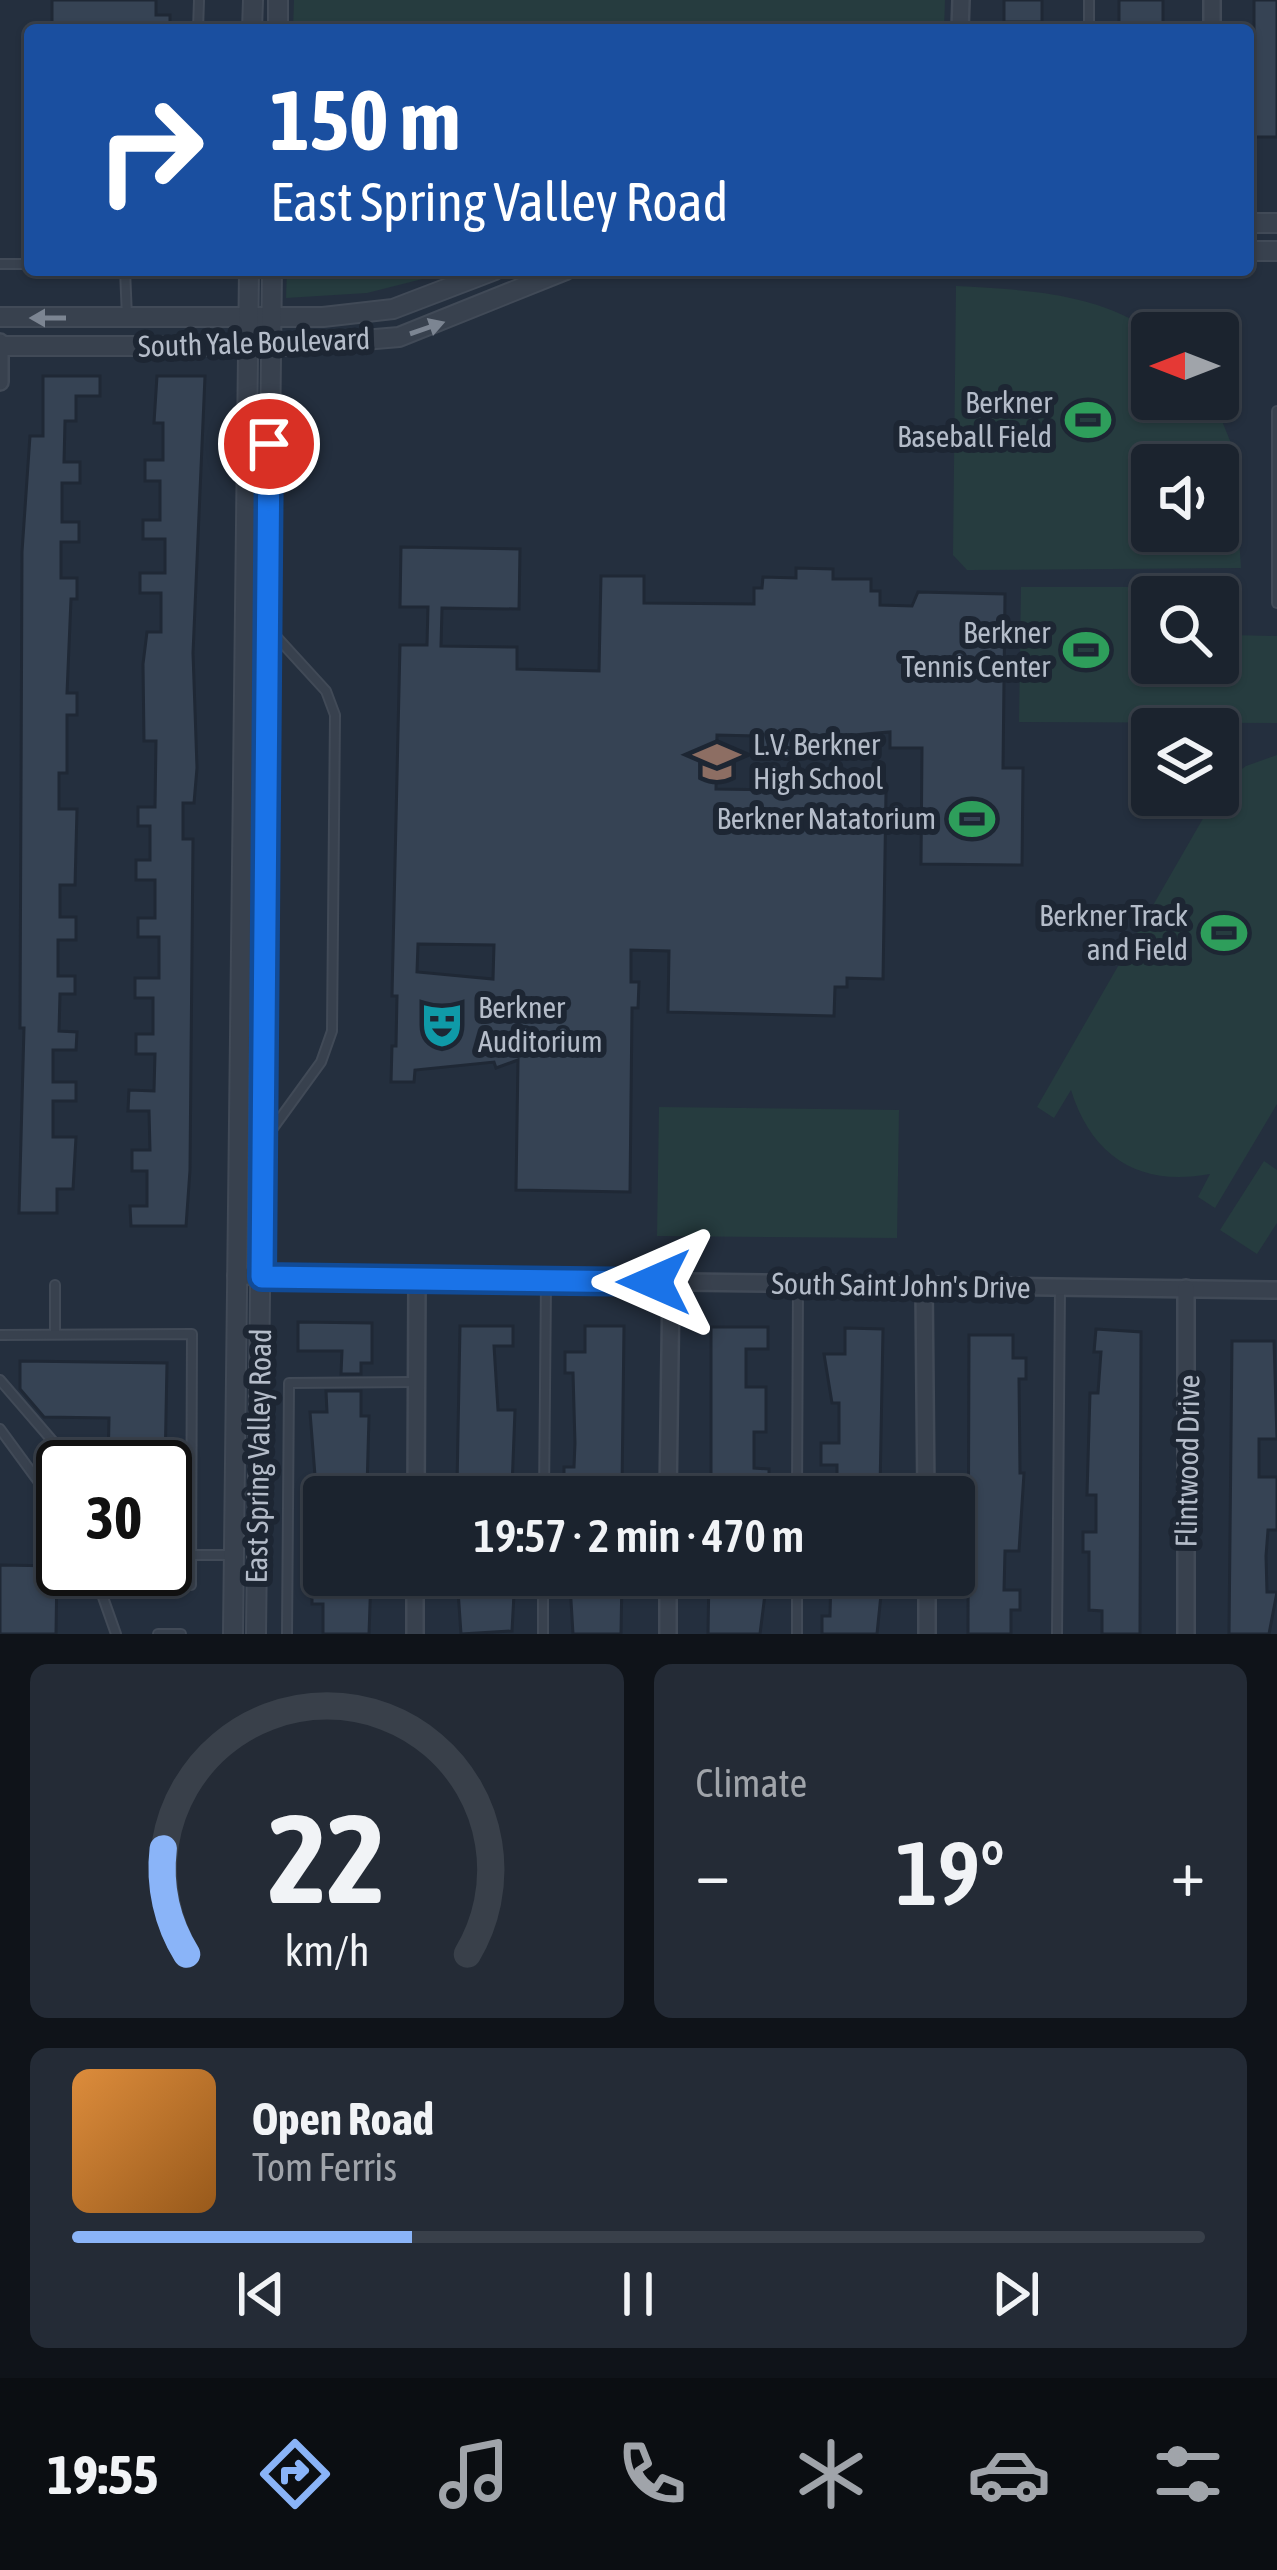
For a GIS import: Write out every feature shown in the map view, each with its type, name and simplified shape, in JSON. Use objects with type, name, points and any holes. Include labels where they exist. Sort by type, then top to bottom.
[{"type":"street","name":"East Spring Valley Road","points":[[233,1634],[249,276]]},
{"type":"street","name":"East Spring Valley Road","points":[[256,1634],[272,276]]},
{"type":"street","name":"South Yale Boulevard","points":[[0,317],[271,319],[393,309],[479,276]]},
{"type":"street","name":"South Yale Boulevard","points":[[0,345],[270,345],[399,337],[551,276]]},
{"type":"street","points":[[0,345],[0,382]]},
{"type":"street","name":"South Saint John's Drive","points":[[236,1276],[1277,1290]]},
{"type":"street","points":[[416,1476],[417,1281]]},
{"type":"street","points":[[668,1476],[671,1283]]},
{"type":"street","points":[[924,1286],[926,1476]]},
{"type":"street","name":"Flintwood Drive","points":[[1186,1288],[1186,1634]]},
{"type":"street","points":[[233,1555],[257,1556]]},
{"type":"street","points":[[415,1634],[416,1596]]},
{"type":"street","points":[[668,1596],[668,1634]]},
{"type":"street","points":[[927,1596],[927,1634]]},
{"type":"lane","points":[[125,276],[127,318]]},
{"type":"lane","points":[[1277,411],[1277,603]]},
{"type":"lane","points":[[263,1141],[321,1062],[332,1031],[335,716],[326,691],[268,627]]},
{"type":"lane","points":[[544,1476],[546,1282]]},
{"type":"lane","points":[[56,1285],[56,1332]]},
{"type":"lane","points":[[797,1476],[798,1285]]},
{"type":"lane","points":[[1057,1634],[1060,1287]]},
{"type":"lane","points":[[0,1335],[193,1334],[192,1555],[233,1555]]},
{"type":"lane","points":[[0,1380],[52,1440]]},
{"type":"lane","points":[[287,1634],[289,1383],[416,1382]]},
{"type":"lane","points":[[0,1429],[36,1478]]},
{"type":"lane","points":[[103,1596],[116,1634]]},
{"type":"lane","points":[[543,1596],[543,1634]]},
{"type":"lane","points":[[797,1596],[797,1634]]},
{"type":"lane","points":[[158,1634],[181,1634]]},
{"type":"green space","points":[[294,0],[945,0],[944,24],[293,24]]},
{"type":"green space","points":[[287,276],[434,276],[367,293],[286,298]]},
{"type":"green space","name":"Berkner Baseball Field","points":[[956,286],[1059,296],[1131,319],[1131,420],[1222,420],[1231,444],[1131,444],[1131,552],[1239,552],[1239,538],[1241,568],[967,570],[953,555]]},
{"type":"green space","name":"Berkner Tennis Center","points":[[1021,587],[1131,587],[1131,684],[1239,684],[1239,635],[1277,636],[1277,723],[1239,723],[1239,708],[1131,708],[1131,722],[1019,722]]},
{"type":"green space","points":[[1277,755],[1277,1104],[1215,1208],[1198,1197],[1210,1174],[1162,1176],[1141,1171],[1106,1150],[1080,1114],[1071,1090],[1054,1118],[1037,1107],[1204,816],[1239,816],[1239,771]]},
{"type":"green space","points":[[659,1107],[899,1110],[897,1238],[657,1236]]},
{"type":"green space","points":[[1264,1161],[1277,1170],[1277,1223],[1257,1254],[1220,1230]]},
{"type":"building","points":[[52,0],[156,0],[156,15],[170,15],[170,24],[52,24]]},
{"type":"building","points":[[1004,0],[1042,0],[1042,22],[1004,22]]},
{"type":"building","points":[[1119,0],[1163,0],[1163,23],[1119,23]]},
{"type":"building","points":[[1254,0],[1277,0],[1277,137],[1254,137]]},
{"type":"building","points":[[43,376],[100,376],[100,396],[76,396],[76,421],[65,421],[64,462],[80,462],[80,483],[62,483],[62,522],[79,522],[79,542],[61,542],[61,578],[77,578],[77,599],[71,599],[67,693],[77,693],[77,715],[67,715],[67,773],[59,773],[59,809],[77,809],[75,885],[60,885],[60,917],[76,917],[76,940],[58,940],[58,976],[75,976],[75,994],[60,994],[59,1031],[77,1032],[76,1050],[53,1050],[53,1082],[76,1082],[76,1101],[53,1101],[53,1137],[76,1137],[73,1189],[57,1189],[57,1213],[19,1213],[24,1028],[20,1028],[22,552],[30,436],[43,436]]},
{"type":"building","points":[[157,376],[205,376],[193,653],[197,768],[194,803],[183,803],[183,839],[193,839],[186,1226],[131,1226],[130,1206],[147,1206],[147,1171],[132,1171],[132,1150],[150,1150],[149,1111],[128,1111],[129,1090],[154,1091],[155,1054],[136,1054],[136,1034],[153,1034],[153,998],[135,998],[135,978],[159,978],[159,937],[138,937],[138,918],[155,918],[155,880],[136,880],[136,860],[150,860],[150,826],[138,826],[138,807],[155,807],[156,741],[144,741],[143,664],[147,632],[161,632],[161,593],[140,593],[140,573],[165,573],[165,539],[143,539],[143,520],[160,520],[160,481],[145,481],[145,460],[163,460],[163,423],[154,423]]},
{"type":"building","points":[[401,547],[520,549],[519,609],[442,608],[441,646],[517,647],[517,669],[599,671],[601,576],[644,576],[644,603],[754,604],[754,588],[762,588],[763,577],[796,578],[796,568],[833,569],[833,579],[871,579],[871,591],[880,591],[880,605],[912,606],[918,592],[1005,594],[1003,768],[1023,768],[1022,865],[921,864],[922,748],[890,748],[890,732],[843,736],[842,753],[756,752],[756,736],[717,735],[716,789],[886,792],[883,979],[847,978],[847,987],[835,987],[834,1016],[668,1012],[669,951],[631,950],[631,982],[639,982],[638,1008],[632,1008],[630,1192],[516,1190],[518,1060],[496,1068],[494,1062],[415,1070],[414,1082],[391,1082],[392,1046],[396,1046],[397,996],[392,996],[400,645],[427,645],[428,607],[400,607]],"holes":[[[418,944],[494,945],[493,979],[417,972]]]},
{"type":"building","points":[[298,1322],[372,1323],[372,1363],[361,1363],[361,1374],[341,1374],[342,1351],[298,1351]]},
{"type":"building","points":[[460,1326],[513,1326],[513,1346],[494,1346],[498,1410],[515,1410],[512,1476],[457,1476]]},
{"type":"building","points":[[585,1326],[624,1326],[622,1476],[564,1476],[564,1467],[574,1467],[575,1443],[573,1373],[565,1373],[565,1352],[585,1352]]},
{"type":"building","points":[[711,1327],[768,1327],[768,1349],[746,1349],[746,1387],[766,1387],[766,1432],[754,1432],[754,1468],[769,1469],[769,1476],[711,1476]]},
{"type":"building","points":[[845,1328],[883,1329],[880,1476],[837,1476],[837,1465],[821,1465],[821,1443],[839,1443],[839,1403],[832,1403],[824,1354],[845,1354]]},
{"type":"building","points":[[1096,1329],[1141,1332],[1140,1634],[1102,1634],[1102,1611],[1089,1610],[1089,1552],[1083,1552],[1083,1532],[1096,1532],[1096,1495],[1087,1495],[1090,1393],[1098,1393],[1101,1352],[1094,1352]]},
{"type":"building","points":[[969,1335],[1013,1335],[1013,1358],[1026,1358],[1026,1379],[1019,1379],[1020,1473],[1024,1473],[1019,1551],[1005,1551],[1004,1590],[1020,1590],[1020,1610],[1011,1610],[1011,1634],[968,1634],[968,1596],[975,1596],[975,1476],[969,1476]]},
{"type":"building","points":[[1232,1341],[1274,1341],[1277,1439],[1259,1439],[1259,1477],[1277,1477],[1277,1530],[1268,1530],[1266,1556],[1267,1592],[1277,1592],[1269,1634],[1229,1634]]},
{"type":"building","points":[[20,1361],[167,1363],[166,1440],[109,1440],[109,1418],[44,1417],[20,1389]]},
{"type":"building","points":[[326,1391],[361,1391],[361,1416],[369,1416],[367,1476],[315,1476],[310,1412],[327,1412]]},
{"type":"building","points":[[0,1565],[36,1566],[36,1596],[57,1596],[56,1634],[0,1634]]},
{"type":"building","points":[[312,1596],[370,1596],[369,1634],[323,1634],[323,1604],[312,1604]]},
{"type":"building","points":[[458,1596],[514,1596],[512,1631],[461,1634]]},
{"type":"building","points":[[571,1596],[622,1596],[621,1634],[573,1634]]},
{"type":"building","points":[[709,1596],[765,1596],[760,1634],[708,1634]]},
{"type":"building","points":[[830,1596],[881,1596],[877,1634],[822,1634],[822,1616],[830,1616]]},
{"type":"place","name":"Berkner Baseball Field","points":[[1088,420]]},
{"type":"place","name":"Berkner Tennis Center","points":[[1086,650]]},
{"type":"place","name":"L.V. Berkner High School","points":[[717,762]]},
{"type":"place","name":"Berkner Natatorium","points":[[972,819]]},
{"type":"place","name":"Berkner Track and Field","points":[[1224,933]]},
{"type":"place","name":"Berkner Auditorium","points":[[442,1025]]},
{"type":"route","points":[[269,444],[262,1277],[654,1282]]}]
